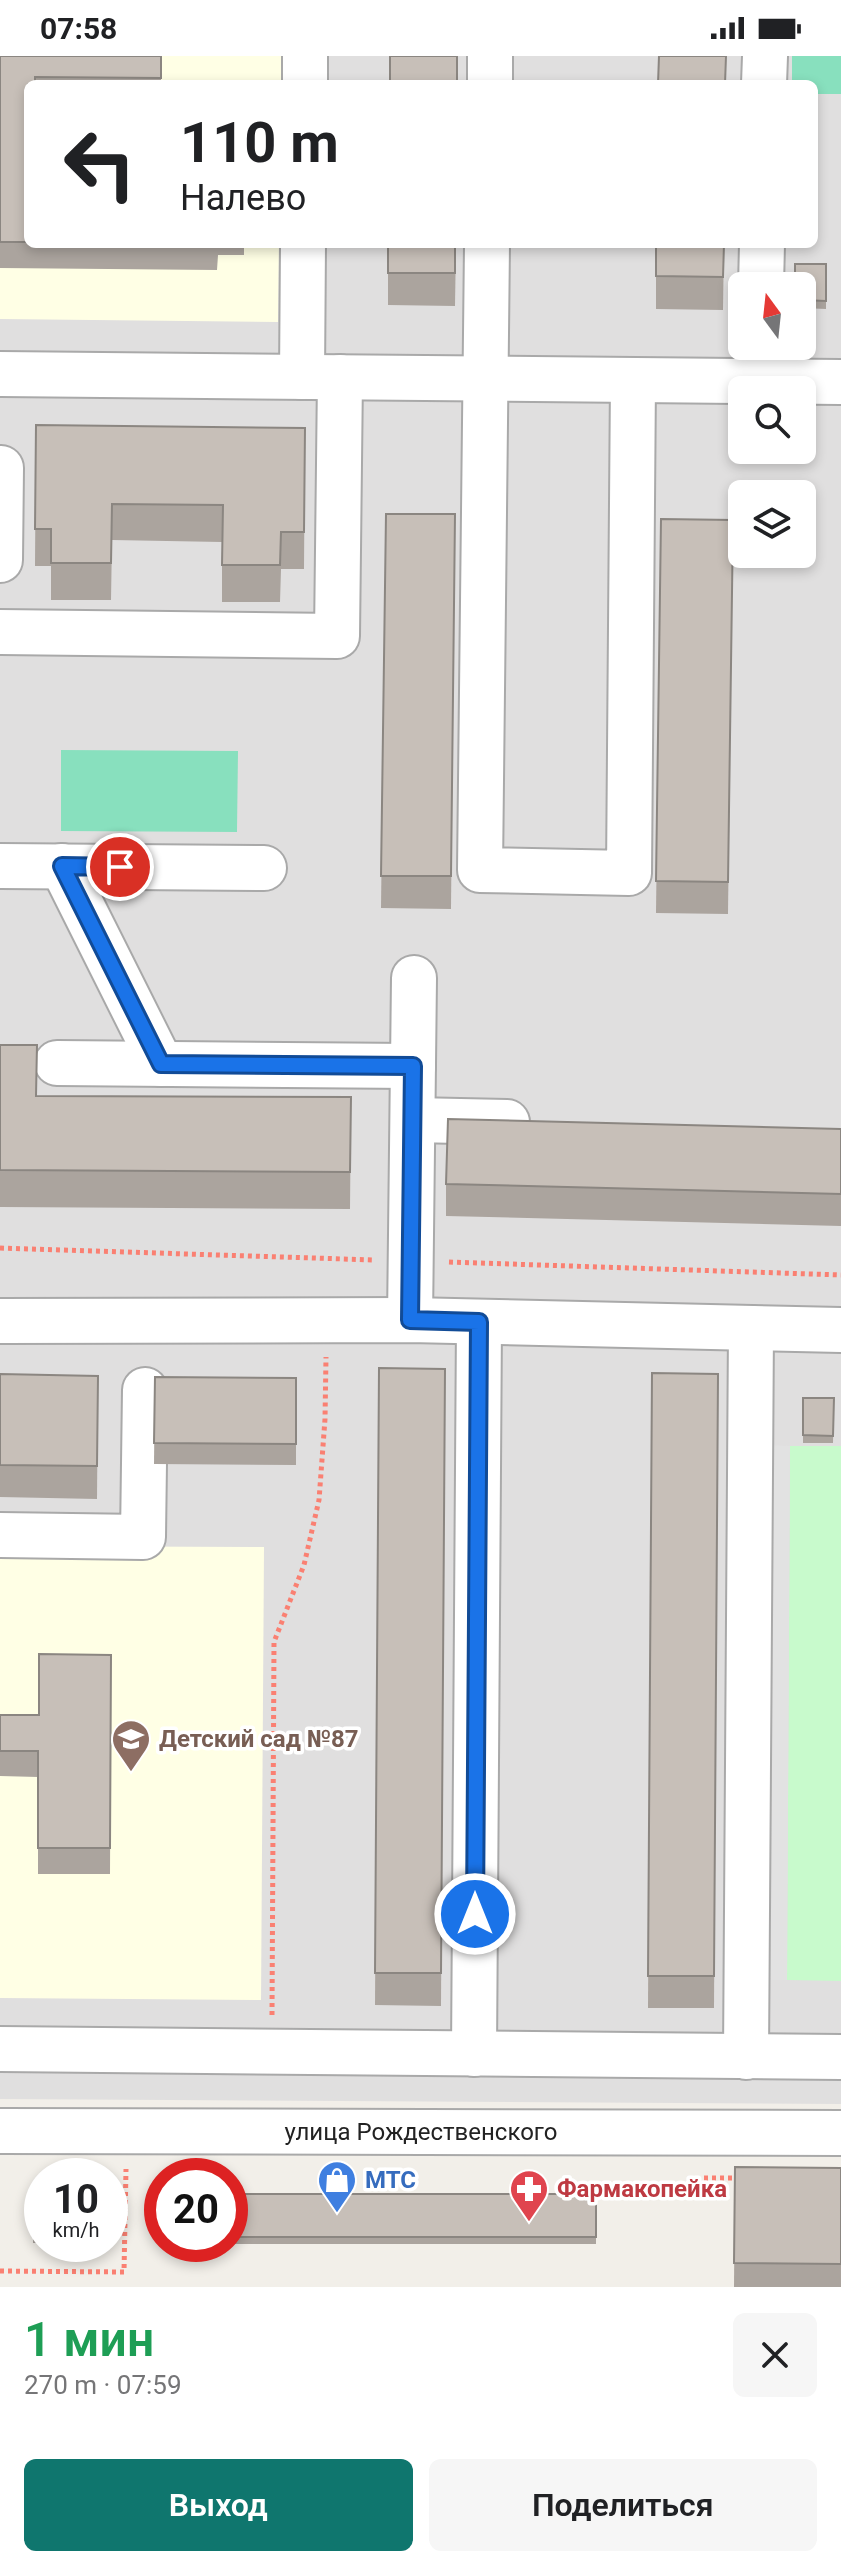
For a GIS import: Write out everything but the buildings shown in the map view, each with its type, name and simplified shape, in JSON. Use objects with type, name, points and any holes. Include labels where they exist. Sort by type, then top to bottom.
[{"type":"street","points":[[305,56],[305,80]]},
{"type":"street","points":[[490,56],[490,80]]},
{"type":"street","points":[[764,80],[765,56]]},
{"type":"street","points":[[0,632],[337,636],[321,377],[304,248]]},
{"type":"street","points":[[487,248],[480,870],[629,873],[633,380]]},
{"type":"street","points":[[761,272],[762,248]]},
{"type":"street","points":[[0,374],[633,380],[760,364],[841,382]]},
{"type":"street","points":[[0,560],[1,468]]},
{"type":"street","points":[[0,866],[264,868]]},
{"type":"street","points":[[62,866],[161,1064]]},
{"type":"street","points":[[410,1320],[414,978]]},
{"type":"street","points":[[57,1063],[413,1066]]},
{"type":"street","points":[[413,1120],[550,1123]]},
{"type":"street","points":[[0,1321],[410,1320],[841,1330]]},
{"type":"street","points":[[474,2054],[479,1322]]},
{"type":"street","points":[[746,2057],[751,1328]]},
{"type":"street","points":[[0,1535],[143,1537],[145,1390]]},
{"type":"street","points":[[0,2049],[841,2057]]},
{"type":"street","name":"улица Рождественского","points":[[0,2131],[841,2133]]},
{"type":"path","points":[[272,2019],[274,1642],[304,1565],[319,1500],[325,1419],[326,1320]]},
{"type":"path","points":[[0,2271],[124,2272],[127,2132]]},
{"type":"path","points":[[704,2178],[749,2178]]},
{"type":"shaded area","points":[[0,56],[841,56],[841,2104],[0,2099]]},
{"type":"shaded area","points":[[0,56],[281,56],[281,80],[24,80],[24,248],[279,248],[278,322],[0,319]]},
{"type":"shaded area","points":[[763,1445],[790,1446],[787,1980],[759,1980]]},
{"type":"shaded area","name":"Детский сад №87","points":[[0,1546],[264,1547],[261,2000],[0,1998]]},
{"type":"green space","points":[[792,56],[841,56],[841,94],[818,94],[818,80],[792,80]]},
{"type":"green space","points":[[61,750],[238,751],[237,832],[61,831]]},
{"type":"green space","points":[[790,1446],[841,1446],[841,1981],[787,1980]]},
{"type":"place","name":"Детский сад №87","points":[[131,1773]]},
{"type":"place","name":"МТС","points":[[337,2214]]},
{"type":"place","name":"Фармакопейка","points":[[529,2223]]},
{"type":"route","points":[[120,867],[62,866],[161,1064],[413,1066],[410,1320],[479,1322],[475,1914]]}]
